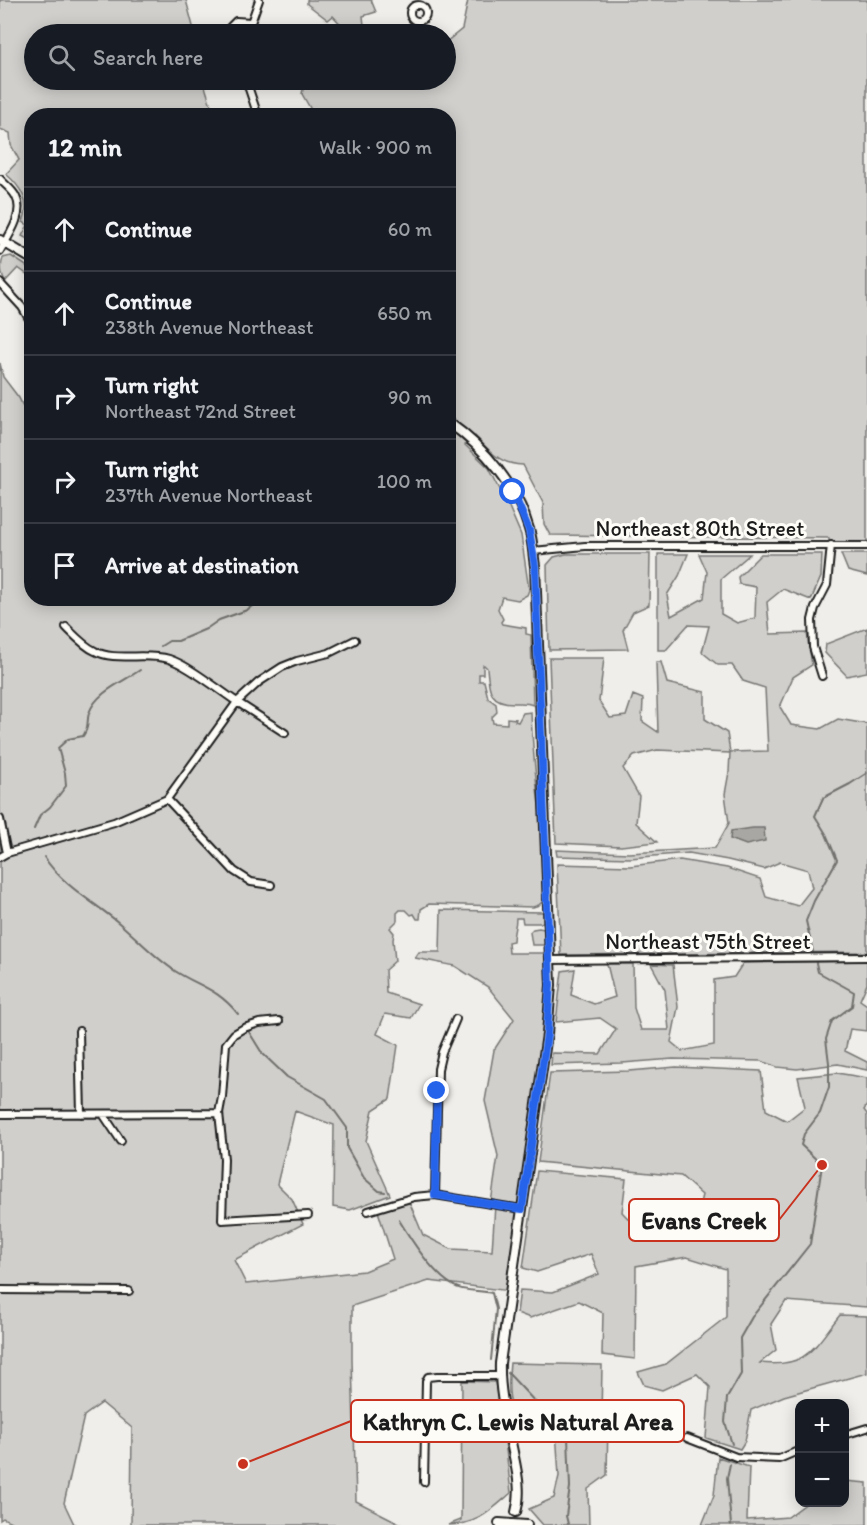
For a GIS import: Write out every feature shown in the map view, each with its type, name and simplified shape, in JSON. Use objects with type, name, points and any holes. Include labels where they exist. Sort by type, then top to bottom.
[{"type":"street","points":[[234,24],[236,21],[251,22],[260,0]]},
{"type":"street","points":[[249,90],[255,108]]},
{"type":"street","points":[[0,179],[16,196],[19,208],[17,218],[2,241],[0,251]]},
{"type":"street","points":[[2,241],[24,254]]},
{"type":"street","points":[[0,283],[24,310]]},
{"type":"street","points":[[456,428],[490,460],[519,503],[529,530],[533,551],[550,960],[547,1034],[502,1341],[500,1376],[518,1476],[520,1501],[516,1512],[497,1524]]},
{"type":"street","name":"Northeast 80th Street","points":[[533,551],[585,546],[867,546]]},
{"type":"street","points":[[822,675],[813,646],[812,620],[815,608],[827,585],[831,546]]},
{"type":"street","points":[[66,627],[84,645],[107,656],[145,655],[171,659],[285,733]]},
{"type":"street","points":[[0,857],[114,822],[167,799],[237,702],[259,682],[282,667],[329,653],[355,639]]},
{"type":"street","points":[[167,799],[234,872],[251,882],[271,885]]},
{"type":"street","points":[[0,819],[7,853]]},
{"type":"street","name":"Northeast 75th Street","points":[[550,960],[867,957]]},
{"type":"street","points":[[435,1195],[438,1069],[442,1052],[456,1019]]},
{"type":"street","points":[[279,1021],[254,1024],[244,1028],[229,1039],[225,1050],[219,1113],[224,1159],[222,1217],[308,1215]]},
{"type":"street","points":[[79,1031],[81,1114]]},
{"type":"street","points":[[0,1114],[219,1113]]},
{"type":"street","points":[[103,1114],[121,1141]]},
{"type":"street","points":[[368,1210],[414,1197],[435,1195],[522,1209]]},
{"type":"street","points":[[0,1290],[129,1291]]},
{"type":"street","points":[[424,1482],[425,1385],[428,1377],[500,1376]]},
{"type":"street","points":[[849,1433],[867,1428]]},
{"type":"street","points":[[687,1438],[736,1457],[779,1459],[795,1452]]},
{"type":"street","points":[[516,1512],[528,1525]]},
{"type":"street","points":[[497,1524],[528,1525]]},
{"type":"shaded area","points":[[0,0],[186,0],[192,24],[24,24],[24,90],[206,90],[212,108],[24,108],[24,198],[16,184],[6,174],[19,160],[11,145],[10,133],[0,129]]},
{"type":"shaded area","points":[[307,0],[371,0],[376,12],[363,16],[364,24],[341,24],[333,16],[328,20],[307,4]]},
{"type":"shaded area","points":[[468,0],[867,0],[867,548],[829,548],[829,538],[550,535],[544,524],[543,503],[523,465],[501,460],[475,436],[465,445],[489,468],[521,535],[529,590],[527,595],[518,600],[502,597],[498,609],[503,619],[502,624],[526,628],[526,634],[531,635],[533,705],[505,702],[495,697],[490,688],[487,668],[484,665],[483,674],[479,674],[479,681],[484,681],[488,698],[496,704],[497,712],[492,717],[493,723],[507,724],[507,718],[516,719],[515,721],[518,722],[523,713],[531,712],[548,902],[533,907],[429,904],[421,909],[420,919],[406,910],[400,910],[397,913],[397,921],[390,928],[394,933],[395,961],[385,970],[386,993],[419,1004],[411,1018],[385,1014],[377,1034],[398,1045],[390,1099],[373,1110],[366,1141],[390,1195],[350,1210],[333,1207],[334,1125],[295,1111],[277,1184],[292,1199],[303,1224],[234,1260],[246,1284],[364,1271],[393,1259],[377,1208],[408,1199],[423,1235],[451,1249],[492,1251],[495,1205],[491,1203],[498,1156],[485,1101],[494,1050],[514,1019],[488,987],[455,966],[415,958],[419,952],[440,952],[441,910],[543,912],[541,923],[523,923],[522,918],[516,918],[513,941],[508,942],[509,953],[550,953],[551,985],[510,1291],[429,1281],[352,1306],[356,1501],[403,1525],[131,1525],[132,1428],[102,1403],[84,1416],[64,1503],[74,1524],[78,1525],[17,1525],[3,1518],[0,1520],[0,363],[3,377],[24,408],[24,606],[456,606],[456,108],[310,108],[302,94],[303,90],[456,90],[456,34],[462,29]]},
{"type":"shaded area","points":[[11,256],[24,264],[24,272],[18,268],[5,282],[1,270],[3,258]]},
{"type":"shaded area","points":[[566,554],[650,554],[649,605],[633,612],[623,630],[628,649],[549,650],[547,565],[554,557]]},
{"type":"shaded area","points":[[658,554],[688,554],[679,576],[667,595],[671,616],[704,598],[707,572],[699,554],[750,554],[721,579],[721,614],[737,623],[755,618],[756,587],[739,584],[738,577],[761,554],[822,554],[821,577],[811,600],[783,589],[767,602],[770,634],[807,633],[812,665],[793,677],[780,707],[791,725],[820,729],[838,719],[867,724],[867,952],[561,955],[557,864],[630,866],[680,860],[727,868],[760,879],[766,897],[798,906],[812,888],[808,870],[780,862],[764,869],[689,853],[630,858],[557,856],[556,850],[629,853],[715,848],[729,823],[725,794],[730,753],[657,750],[634,756],[623,768],[639,796],[636,823],[657,842],[621,846],[556,843],[549,658],[604,658],[599,701],[610,718],[626,716],[633,695],[643,699],[642,721],[658,732],[656,662],[661,662],[667,683],[705,692],[705,719],[727,733],[730,752],[768,751],[765,688],[743,681],[732,665],[718,665],[702,652],[709,626],[688,625],[666,650],[658,650]]},
{"type":"shaded area","points":[[841,554],[867,554],[867,576],[848,571]]},
{"type":"shaded area","points":[[867,628],[867,672],[847,676],[825,653],[826,644]]},
{"type":"shaded area","points":[[764,828],[765,841],[746,845],[730,839],[731,831]]},
{"type":"shaded area","points":[[539,928],[544,929],[545,945],[532,945],[530,932]]},
{"type":"shaded area","points":[[867,961],[867,984],[860,1000],[867,1005],[867,1031],[850,1029],[845,1051],[867,1062],[867,1070],[838,1064],[797,1069],[777,1067],[761,1061],[673,1059],[551,1065],[552,1053],[600,1054],[616,1029],[600,1018],[556,1022],[562,971],[575,969],[571,995],[594,1004],[615,997],[607,964],[633,964],[634,1008],[641,1030],[669,1030],[665,990],[651,964],[673,965],[678,1007],[671,1042],[682,1051],[714,1045],[714,980],[734,977],[743,963]]},
{"type":"shaded area","points":[[676,1067],[761,1071],[766,1110],[787,1121],[805,1107],[798,1077],[837,1073],[867,1078],[867,1105],[864,1110],[867,1114],[867,1307],[786,1301],[771,1324],[776,1350],[760,1363],[776,1364],[799,1359],[815,1346],[840,1315],[867,1316],[867,1373],[784,1396],[751,1410],[745,1441],[740,1449],[706,1438],[710,1387],[697,1374],[662,1390],[644,1385],[638,1372],[666,1364],[726,1317],[726,1269],[687,1257],[636,1266],[635,1359],[602,1355],[603,1313],[579,1301],[530,1318],[517,1313],[520,1290],[553,1292],[599,1274],[591,1254],[537,1272],[523,1268],[537,1171],[626,1179],[622,1212],[644,1235],[695,1224],[702,1195],[681,1176],[538,1162],[550,1073]]},
{"type":"shaded area","points":[[510,1363],[602,1365],[601,1417],[608,1419],[607,1475],[588,1489],[589,1525],[543,1525],[529,1509],[554,1498],[559,1476],[556,1431],[534,1426],[515,1412],[510,1397]]},
{"type":"shaded area","points":[[462,1381],[495,1382],[511,1493],[475,1520],[448,1525],[461,1520]]},
{"type":"shaded area","points":[[718,1457],[749,1467],[747,1520],[788,1517],[802,1507],[849,1507],[849,1481],[867,1483],[867,1525],[702,1525],[714,1495]]},
{"type":"waterway","points":[[161,646],[169,641],[178,641],[206,629],[219,620],[252,606]]},
{"type":"waterway","points":[[34,829],[40,815],[50,807],[66,786],[58,748],[68,739],[83,736],[89,713],[98,699],[140,670]]},
{"type":"waterway","points":[[813,952],[806,921],[814,901],[837,860],[815,816],[823,798],[867,773]]},
{"type":"waterway","points":[[44,857],[69,885],[119,923],[160,960],[215,993],[238,1014]]},
{"type":"waterway","points":[[732,1444],[725,1422],[727,1398],[741,1374],[740,1338],[752,1317],[810,1244],[822,1165],[801,1145],[804,1134],[820,1113],[829,1087],[826,1039],[832,1021],[852,1006],[854,992],[818,972],[816,963]]},
{"type":"waterway","points":[[249,1032],[262,1053],[287,1077],[326,1099],[347,1128],[347,1148],[364,1178],[379,1191],[385,1192]]},
{"type":"waterway","points":[[399,1220],[424,1256],[446,1281],[462,1289],[492,1293],[496,1309],[491,1360]]},
{"type":"waterway","points":[[508,1373],[568,1437],[570,1487],[566,1516],[568,1524]]},
{"type":"waterway","points":[[730,1464],[727,1478],[731,1525]]},
{"type":"place","name":"Evans Creek","points":[[822,1165]]},
{"type":"place","name":"Kathryn C. Lewis Natural Area","points":[[243,1464]]},
{"type":"route","points":[[437,1091],[435,1195],[522,1209],[549,1020],[550,985],[535,566],[532,538],[513,492]]}]
